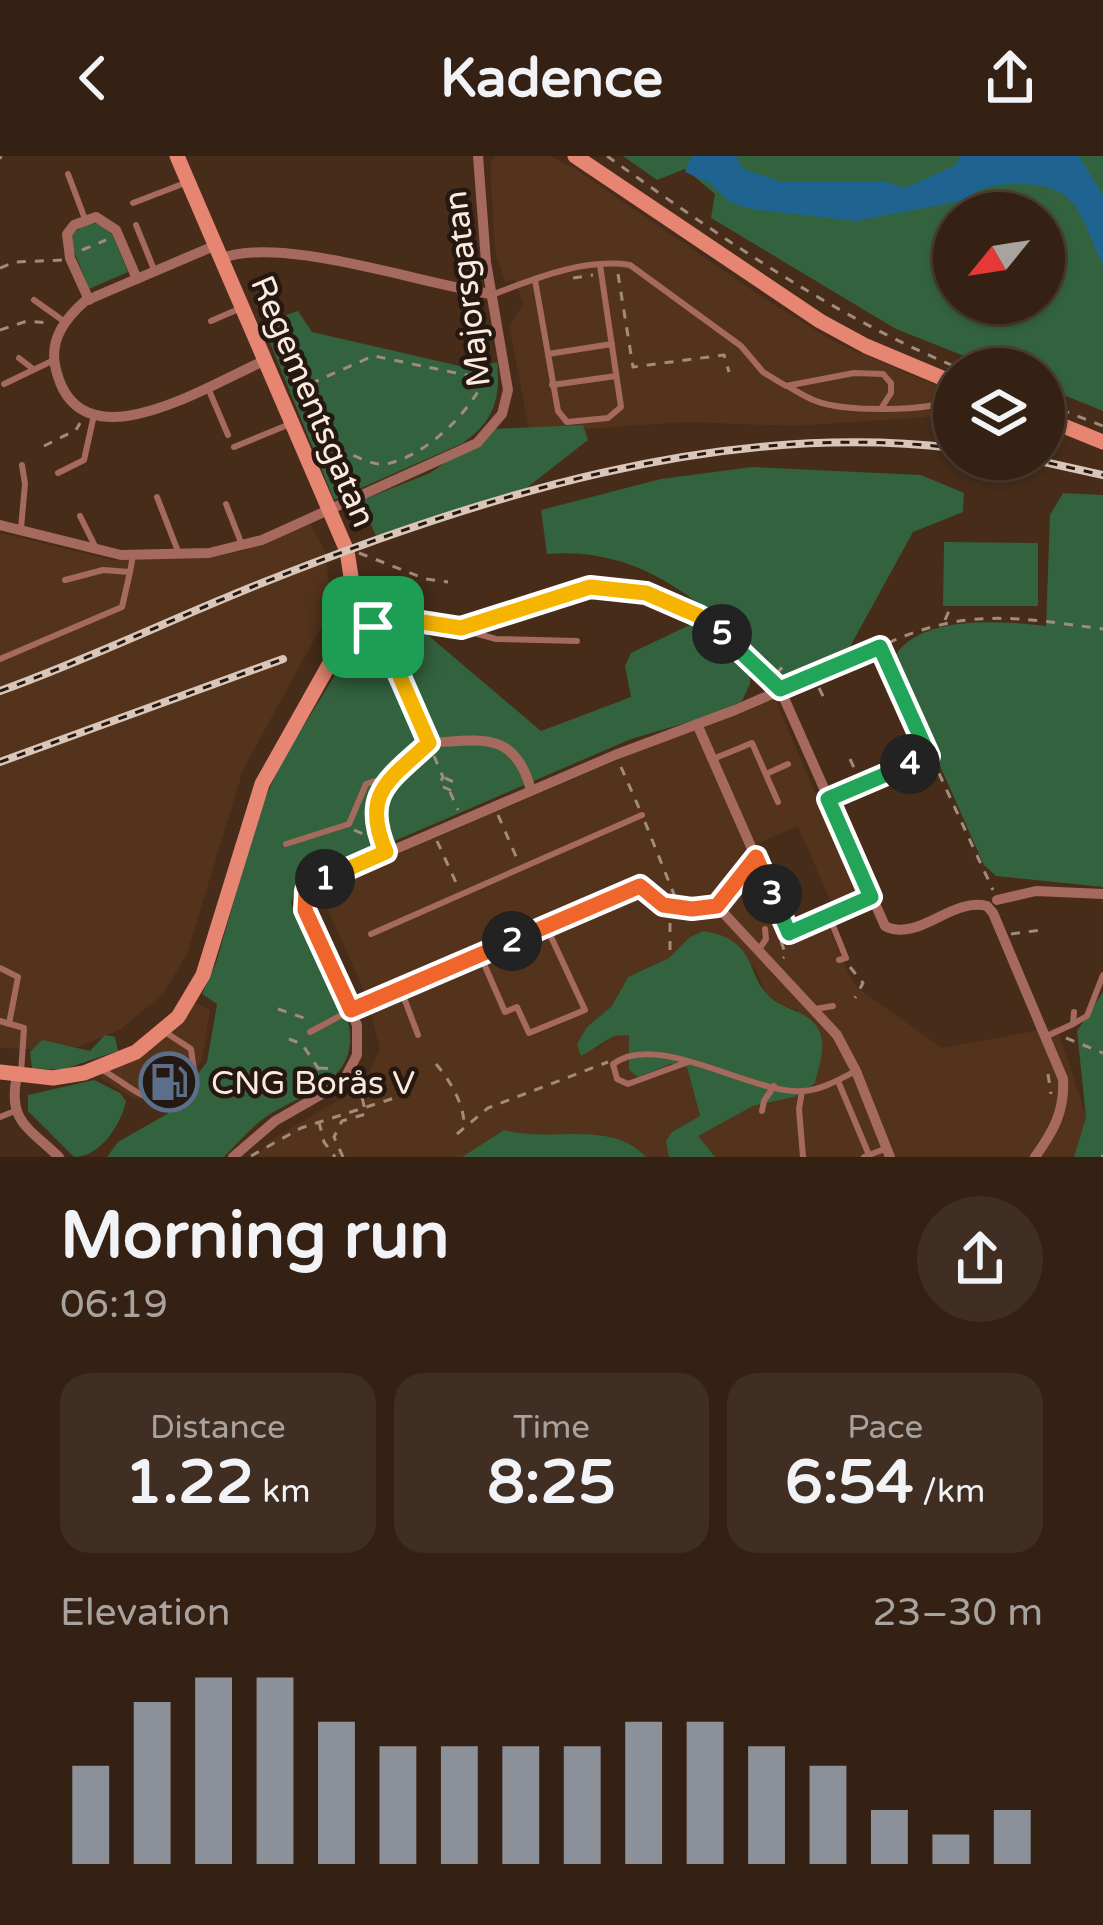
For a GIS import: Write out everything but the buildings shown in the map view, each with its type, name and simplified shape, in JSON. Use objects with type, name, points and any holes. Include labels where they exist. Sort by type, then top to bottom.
[{"type":"street","name":"Regementsgatan","points":[[177,156],[347,554],[357,615]]},
{"type":"street","name":"Majorsgatan","points":[[0,525],[133,555],[209,553],[329,511],[477,443],[502,414],[508,390],[492,295],[478,156]]},
{"type":"street","points":[[575,156],[787,301],[866,346],[933,373]]},
{"type":"street","points":[[89,300],[70,256],[67,234],[85,220],[106,221],[118,235],[137,279]]},
{"type":"street","points":[[264,361],[130,419],[90,413],[71,403],[60,385],[54,360],[64,324],[89,300],[217,253],[299,256],[492,295]]},
{"type":"street","points":[[1065,427],[1103,442]]},
{"type":"street","points":[[58,1157],[15,1111],[13,1075],[68,1076],[100,1068],[136,1052],[178,1017],[203,975],[262,784],[357,615],[384,640],[430,746]]},
{"type":"street","points":[[235,1155],[274,1121],[348,1077],[358,1046],[351,1010],[303,899],[314,884],[697,724],[775,684],[880,647]]},
{"type":"street","points":[[775,684],[882,922],[894,931],[909,929],[956,907],[978,904],[993,913],[1063,1079],[1057,1122],[1035,1157]]},
{"type":"street","points":[[697,724],[789,933],[871,897]]},
{"type":"street","points":[[386,852],[375,816],[383,785],[430,746],[482,740],[509,747],[525,766],[532,790]]},
{"type":"street","points":[[828,799],[902,767]]},
{"type":"street","points":[[717,906],[756,857]]},
{"type":"street","points":[[351,1010],[640,886],[663,905],[717,906],[837,1035],[888,1153]]},
{"type":"street","points":[[997,900],[1036,891],[1103,894]]},
{"type":"lane","points":[[68,174],[85,220]]},
{"type":"lane","points":[[133,203],[188,182]]},
{"type":"lane","points":[[136,225],[155,272]]},
{"type":"lane","points":[[492,295],[535,279],[600,265],[630,265],[741,346],[763,372],[818,403],[923,410],[933,406]]},
{"type":"lane","points":[[535,279],[557,411],[567,422],[608,418],[621,407],[600,265]]},
{"type":"lane","points":[[34,300],[64,324]]},
{"type":"lane","points":[[211,321],[241,308]]},
{"type":"lane","points":[[548,354],[612,344]]},
{"type":"lane","points":[[19,358],[33,369]]},
{"type":"lane","points":[[4,384],[54,360]]},
{"type":"lane","points":[[786,386],[854,373],[883,374],[891,383],[891,393],[882,406]]},
{"type":"lane","points":[[552,386],[616,376]]},
{"type":"lane","points":[[207,386],[228,435]]},
{"type":"lane","points":[[58,473],[84,460],[90,413]]},
{"type":"lane","points":[[233,447],[290,424]]},
{"type":"lane","points":[[21,531],[22,465]]},
{"type":"lane","points":[[157,497],[178,554]]},
{"type":"lane","points":[[226,504],[242,544]]},
{"type":"lane","points":[[80,516],[97,550]]},
{"type":"lane","points":[[0,659],[122,607],[133,555]]},
{"type":"lane","points":[[64,580],[103,570],[130,572]]},
{"type":"lane","points":[[461,628],[564,593],[590,587],[624,588],[699,616],[775,684]]},
{"type":"lane","points":[[373,627],[416,621],[496,640],[577,641]]},
{"type":"lane","points":[[713,759],[752,742],[778,802]]},
{"type":"lane","points":[[766,774],[788,764]]},
{"type":"lane","points":[[286,844],[349,824],[366,784],[383,785]]},
{"type":"lane","points":[[371,934],[642,815]]},
{"type":"lane","points":[[740,878],[747,891]]},
{"type":"lane","points":[[829,916],[842,959]]},
{"type":"lane","points":[[480,955],[505,1012],[517,1006],[529,1033],[585,1010],[546,926]]},
{"type":"lane","points":[[760,948],[765,929]]},
{"type":"lane","points":[[0,968],[18,976],[4,1022],[24,1028],[13,1075]]},
{"type":"lane","points":[[1047,1036],[1087,1016],[1103,975]]},
{"type":"lane","points":[[400,990],[418,1035]]},
{"type":"lane","points":[[815,1009],[833,1006]]},
{"type":"lane","points":[[310,1032],[351,1010]]},
{"type":"lane","points":[[1073,1012],[1073,1024]]},
{"type":"lane","points":[[100,1068],[150,1100],[167,1100],[182,1090],[194,1071],[191,1049],[163,1030]]},
{"type":"lane","points":[[688,1062],[628,1084],[617,1079],[615,1060],[649,1056],[688,1062],[802,1091],[856,1071]]},
{"type":"lane","points":[[837,1080],[866,1156],[888,1153]]},
{"type":"lane","points":[[762,1111],[774,1086]]},
{"type":"lane","points":[[802,1091],[802,1157]]},
{"type":"lane","points":[[0,1117],[15,1111]]},
{"type":"path","points":[[607,156],[805,290],[889,338],[933,357]]},
{"type":"path","points":[[0,268],[70,256],[118,235]]},
{"type":"path","points":[[0,330],[27,321],[64,324]]},
{"type":"path","points":[[292,392],[312,383],[374,356],[485,379],[465,412],[428,444],[387,464],[371,463],[341,450],[312,383]]},
{"type":"path","points":[[1065,411],[1103,426]]},
{"type":"path","points":[[44,446],[76,430],[90,413]]},
{"type":"path","points":[[328,477],[341,450]]},
{"type":"path","points":[[371,463],[373,492]]},
{"type":"path","points":[[347,554],[357,552],[426,579],[448,581]]},
{"type":"path","points":[[944,622],[951,606]]},
{"type":"path","points":[[997,900],[880,647],[944,622],[1002,616],[1103,629]]},
{"type":"path","points":[[775,684],[788,661]]},
{"type":"path","points":[[819,687],[824,698]]},
{"type":"path","points":[[430,746],[443,777],[442,789],[450,790],[462,820]]},
{"type":"path","points":[[615,755],[679,908]]},
{"type":"path","points":[[902,767],[929,756]]},
{"type":"path","points":[[850,759],[855,770]]},
{"type":"path","points":[[494,806],[521,868]]},
{"type":"path","points":[[433,832],[461,894]]},
{"type":"path","points":[[358,834],[375,838]]},
{"type":"path","points":[[668,922],[670,950]]},
{"type":"path","points":[[1004,935],[1041,930]]},
{"type":"path","points":[[773,962],[786,956],[780,943]]},
{"type":"path","points":[[842,959],[863,983],[855,998]]},
{"type":"path","points":[[278,1009],[304,1018]]},
{"type":"path","points":[[1060,1032],[1081,1047],[1103,1053]]},
{"type":"path","points":[[289,1039],[302,1044],[332,1089]]},
{"type":"path","points":[[457,1134],[504,1100],[615,1060]]},
{"type":"path","points":[[436,1064],[450,1081],[465,1117],[464,1128]]},
{"type":"path","points":[[319,1068],[340,1070],[348,1077]]},
{"type":"path","points":[[343,1157],[334,1137],[342,1121],[366,1114],[359,1085]]},
{"type":"path","points":[[235,1155],[267,1150],[319,1122],[413,1092]]},
{"type":"path","points":[[319,1122],[324,1142],[335,1157]]},
{"type":"shaded area","points":[[495,156],[549,156],[574,168],[837,343],[933,384],[933,417],[793,426],[686,422],[530,433],[509,327],[523,304],[514,279],[505,282],[495,251],[490,163]]},
{"type":"shaded area","points":[[310,523],[325,551],[332,607],[243,770],[187,954],[163,994],[121,1029],[69,1051],[0,1048],[0,533],[112,560],[210,558],[242,551]]},
{"type":"shaded area","points":[[773,694],[859,895],[833,907],[798,826],[756,844],[750,850],[788,936],[826,920],[859,989],[942,1048],[1057,1027],[1086,1117],[1074,1157],[715,1157],[697,1136],[753,1106],[794,1097],[798,1010],[779,1005],[766,993],[754,967],[689,938],[669,958],[628,977],[612,1006],[587,1027],[597,1049],[614,1036],[630,1035],[629,1070],[671,1064],[687,1067],[700,1116],[672,1132],[666,1141],[669,1157],[646,1157],[637,1148],[596,1135],[527,1136],[504,1130],[462,1157],[256,1157],[270,1141],[363,1085],[380,1049],[366,995],[318,888]]},
{"type":"shaded area","points":[[189,1000],[210,1010],[202,1061],[166,1107],[129,1096],[101,1078],[99,1070],[138,1053]]},
{"type":"green space","points":[[623,156],[1103,156],[1103,411],[1065,396],[1065,348],[944,348],[896,329],[711,218],[715,194],[685,169],[657,180]]},
{"type":"green space","points":[[99,223],[112,234],[128,272],[89,289],[72,234]]},
{"type":"green space","points":[[298,311],[312,332],[473,369],[497,362],[498,387],[488,417],[463,443],[334,500],[262,323]]},
{"type":"green space","points":[[583,425],[588,440],[520,493],[376,536],[360,501],[430,473],[494,429]]},
{"type":"green space","points":[[752,467],[921,475],[964,493],[963,512],[913,532],[846,654],[783,680],[705,609],[649,573],[584,554],[547,554],[541,510],[661,479]]},
{"type":"green space","points":[[1063,493],[1103,495],[1103,887],[996,876],[984,865],[893,660],[904,645],[939,628],[984,622],[1046,626],[1050,515]]},
{"type":"green space","points":[[944,542],[1038,543],[1038,606],[943,606]]},
{"type":"green space","points":[[700,620],[750,668],[750,684],[742,701],[716,714],[631,739],[297,883],[291,903],[348,1022],[350,1045],[342,1067],[323,1085],[265,1117],[224,1157],[107,1157],[118,1142],[167,1114],[207,1062],[217,1004],[202,994],[216,963],[262,804],[285,756],[358,638],[384,628],[423,631],[541,731],[631,697],[625,666],[631,653]]},
{"type":"green space","points":[[703,931],[735,943],[766,993],[813,1022],[822,1040],[822,1054],[815,1083],[794,1097],[753,1106],[698,1136],[715,1157],[669,1157],[666,1141],[672,1132],[700,1116],[687,1067],[671,1064],[638,1077],[629,1070],[629,1035],[614,1036],[581,1056],[577,1044],[587,1027],[612,1006],[628,977],[669,958]]},
{"type":"green space","points":[[1103,992],[1103,1157],[1074,1157],[1086,1117],[1077,1031]]},
{"type":"green space","points":[[105,1035],[115,1037],[118,1051],[61,1070],[32,1068],[30,1052],[42,1040],[90,1051]]},
{"type":"green space","points":[[94,1080],[126,1101],[108,1138],[92,1152],[74,1157],[28,1111],[28,1095]]},
{"type":"green space","points":[[504,1130],[598,1135],[632,1145],[646,1157],[462,1157]]},
{"type":"water","points":[[692,156],[736,156],[743,169],[779,181],[884,181],[905,188],[956,165],[960,156],[1079,156],[1103,195],[1103,264],[1065,192],[1041,186],[1012,184],[977,192],[933,192],[933,206],[855,221],[731,203],[710,183],[685,172]]},
{"type":"railway","points":[[0,691],[344,552],[428,522],[600,473],[777,445],[866,442],[933,447]]},
{"type":"railway","points":[[1065,467],[1103,475]]},
{"type":"railway","points":[[0,762],[283,659]]},
{"type":"place","name":"CNG Borås V","points":[[169,1082]]},
{"type":"route","points":[[590,587],[624,588],[699,616],[780,689],[880,647],[929,756],[828,799],[871,897],[867,899],[789,933],[756,857],[717,906],[663,905],[640,886],[351,1010],[303,899],[314,884],[386,852],[378,834],[376,799],[383,785],[429,743],[384,640],[373,627],[416,621],[461,628],[564,593],[590,587]]}]
